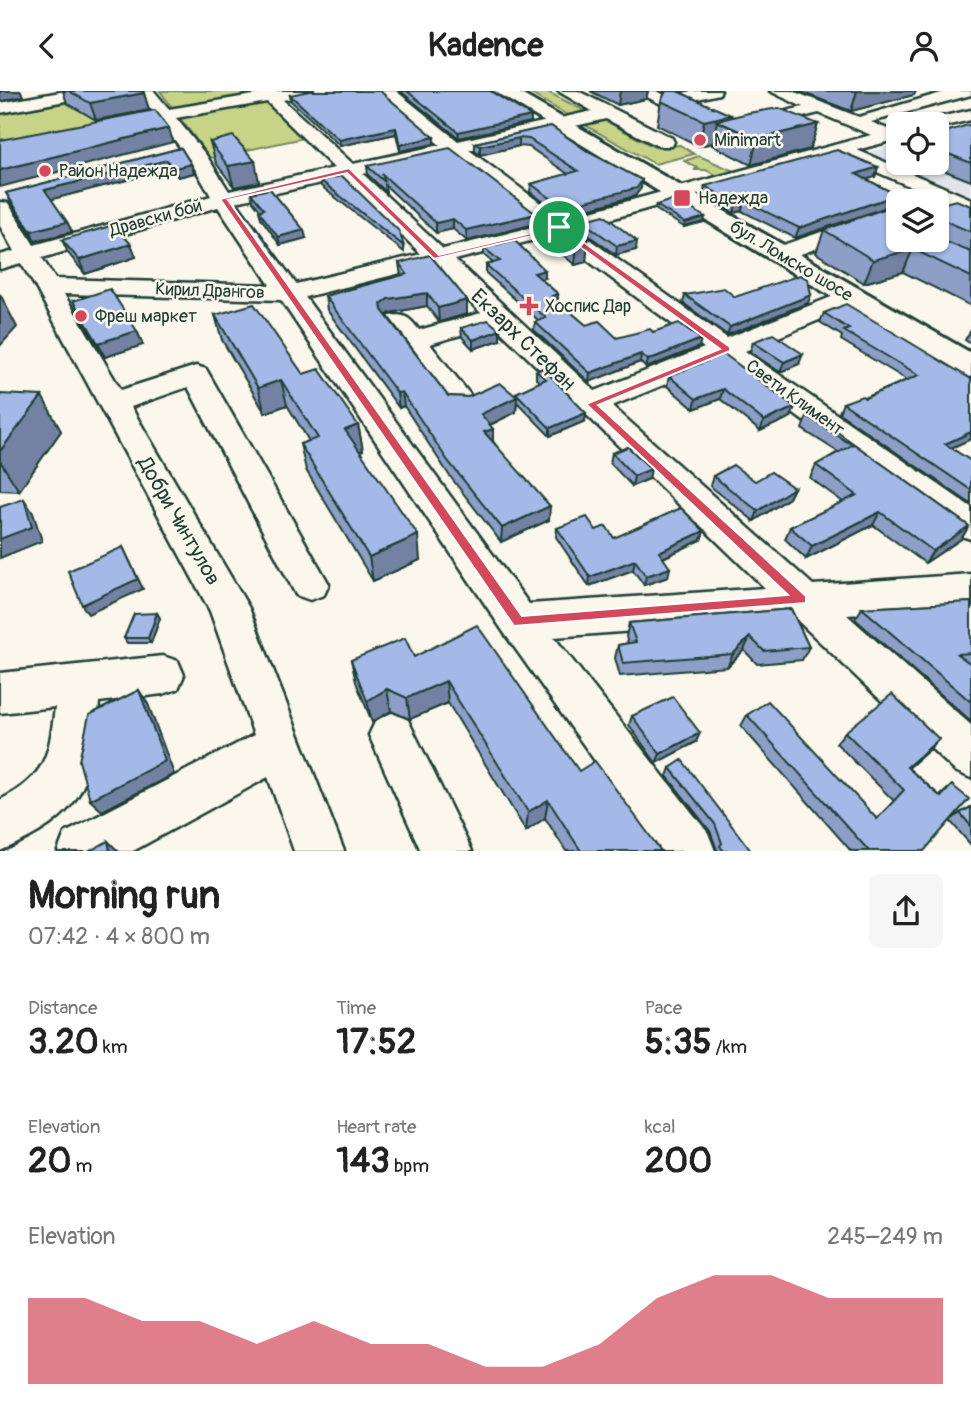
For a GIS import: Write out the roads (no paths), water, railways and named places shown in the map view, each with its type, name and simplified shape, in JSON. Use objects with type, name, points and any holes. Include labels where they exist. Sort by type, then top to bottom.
[{"type":"main road","name":"бул. Ломско шосе","points":[[503,91],[971,367]]},
{"type":"street","points":[[0,108],[93,91]]},
{"type":"street","points":[[146,91],[190,147],[223,199],[292,293],[519,622],[690,851]]},
{"type":"street","points":[[132,121],[268,94],[305,91]]},
{"type":"street","name":"Свети Климент","points":[[387,91],[452,146],[559,227],[971,525]]},
{"type":"street","points":[[566,91],[665,142]]},
{"type":"street","points":[[643,91],[715,125]]},
{"type":"street","points":[[665,102],[713,91]]},
{"type":"street","points":[[778,91],[886,132]]},
{"type":"street","points":[[867,117],[967,91]]},
{"type":"street","name":"Екзарх Стефан","points":[[268,94],[591,404],[971,755]]},
{"type":"street","points":[[740,128],[820,108]]},
{"type":"street","name":"Дравски бой","points":[[14,258],[223,199],[608,113]]},
{"type":"street","points":[[949,120],[971,115]]},
{"type":"street","name":"Кирил Дрангов","points":[[47,286],[292,293],[559,227],[886,136]]},
{"type":"street","points":[[162,154],[190,147]]},
{"type":"street","points":[[837,148],[916,189]]},
{"type":"street","name":"Добри Чинтулов","points":[[4,199],[14,258],[47,286],[229,608],[319,851]]},
{"type":"street","points":[[949,202],[971,207]]},
{"type":"street","points":[[606,213],[633,231]]},
{"type":"street","points":[[779,254],[886,216]]},
{"type":"street","points":[[870,222],[886,230]]},
{"type":"street","points":[[591,404],[853,297]]},
{"type":"street","points":[[460,401],[406,331],[498,316]]},
{"type":"street","points":[[112,403],[196,375],[310,584]]},
{"type":"street","points":[[519,622],[971,590]]},
{"type":"street","points":[[0,693],[163,675]]},
{"type":"street","points":[[0,826],[34,810],[52,796],[64,779],[71,765],[79,684]]},
{"type":"street","points":[[392,735],[447,851]]},
{"type":"street","points":[[83,851],[281,745]]},
{"type":"place","name":"Minimart","points":[[700,140]]},
{"type":"place","name":"Район Надежда","points":[[45,171]]},
{"type":"place","name":"Надежда","points":[[682,198]]},
{"type":"place","name":"Хоспис Дар","points":[[529,306]]},
{"type":"place","name":"Фреш маркет","points":[[81,316]]}]
